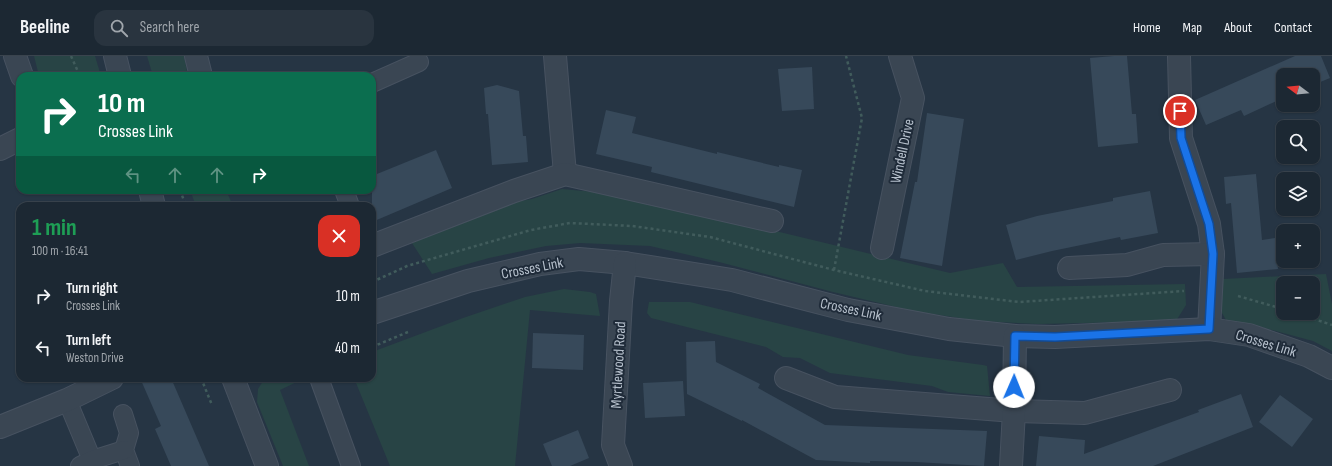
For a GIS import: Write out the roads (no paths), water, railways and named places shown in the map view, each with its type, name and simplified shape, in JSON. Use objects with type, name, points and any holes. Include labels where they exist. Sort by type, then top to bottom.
[{"type":"street","points":[[15,56],[21,72]]},
{"type":"street","points":[[115,56],[119,72]]},
{"type":"street","points":[[196,56],[200,72]]},
{"type":"street","points":[[555,56],[565,174]]},
{"type":"street","name":"Windell Drive","points":[[882,248],[913,98],[900,56]]},
{"type":"street","points":[[1179,56],[1181,138],[1209,224],[1213,254],[1209,329]]},
{"type":"street","points":[[0,149],[16,141]]},
{"type":"street","points":[[376,244],[514,191],[565,174],[772,221]]},
{"type":"street","points":[[1069,268],[1127,265],[1163,255],[1213,254]]},
{"type":"street","name":"Crosses Link","points":[[376,312],[468,281],[540,264],[579,259],[625,263],[732,280],[856,312],[949,329],[1015,336],[1055,337],[1209,329],[1249,335],[1309,356],[1332,368]]},
{"type":"street","name":"Myrtlewood Road","points":[[621,466],[613,445],[621,301],[625,263]]},
{"type":"street","points":[[1012,466],[1015,336]]},
{"type":"street","points":[[786,378],[835,397],[1014,412],[1085,413],[1170,390]]},
{"type":"street","points":[[0,427],[67,400],[104,382]]},
{"type":"street","points":[[234,382],[266,466]]},
{"type":"lane","points":[[376,81],[419,62]]},
{"type":"lane","points":[[320,382],[351,466]]},
{"type":"lane","points":[[67,400],[86,463],[127,458],[129,433],[123,414]]}]
